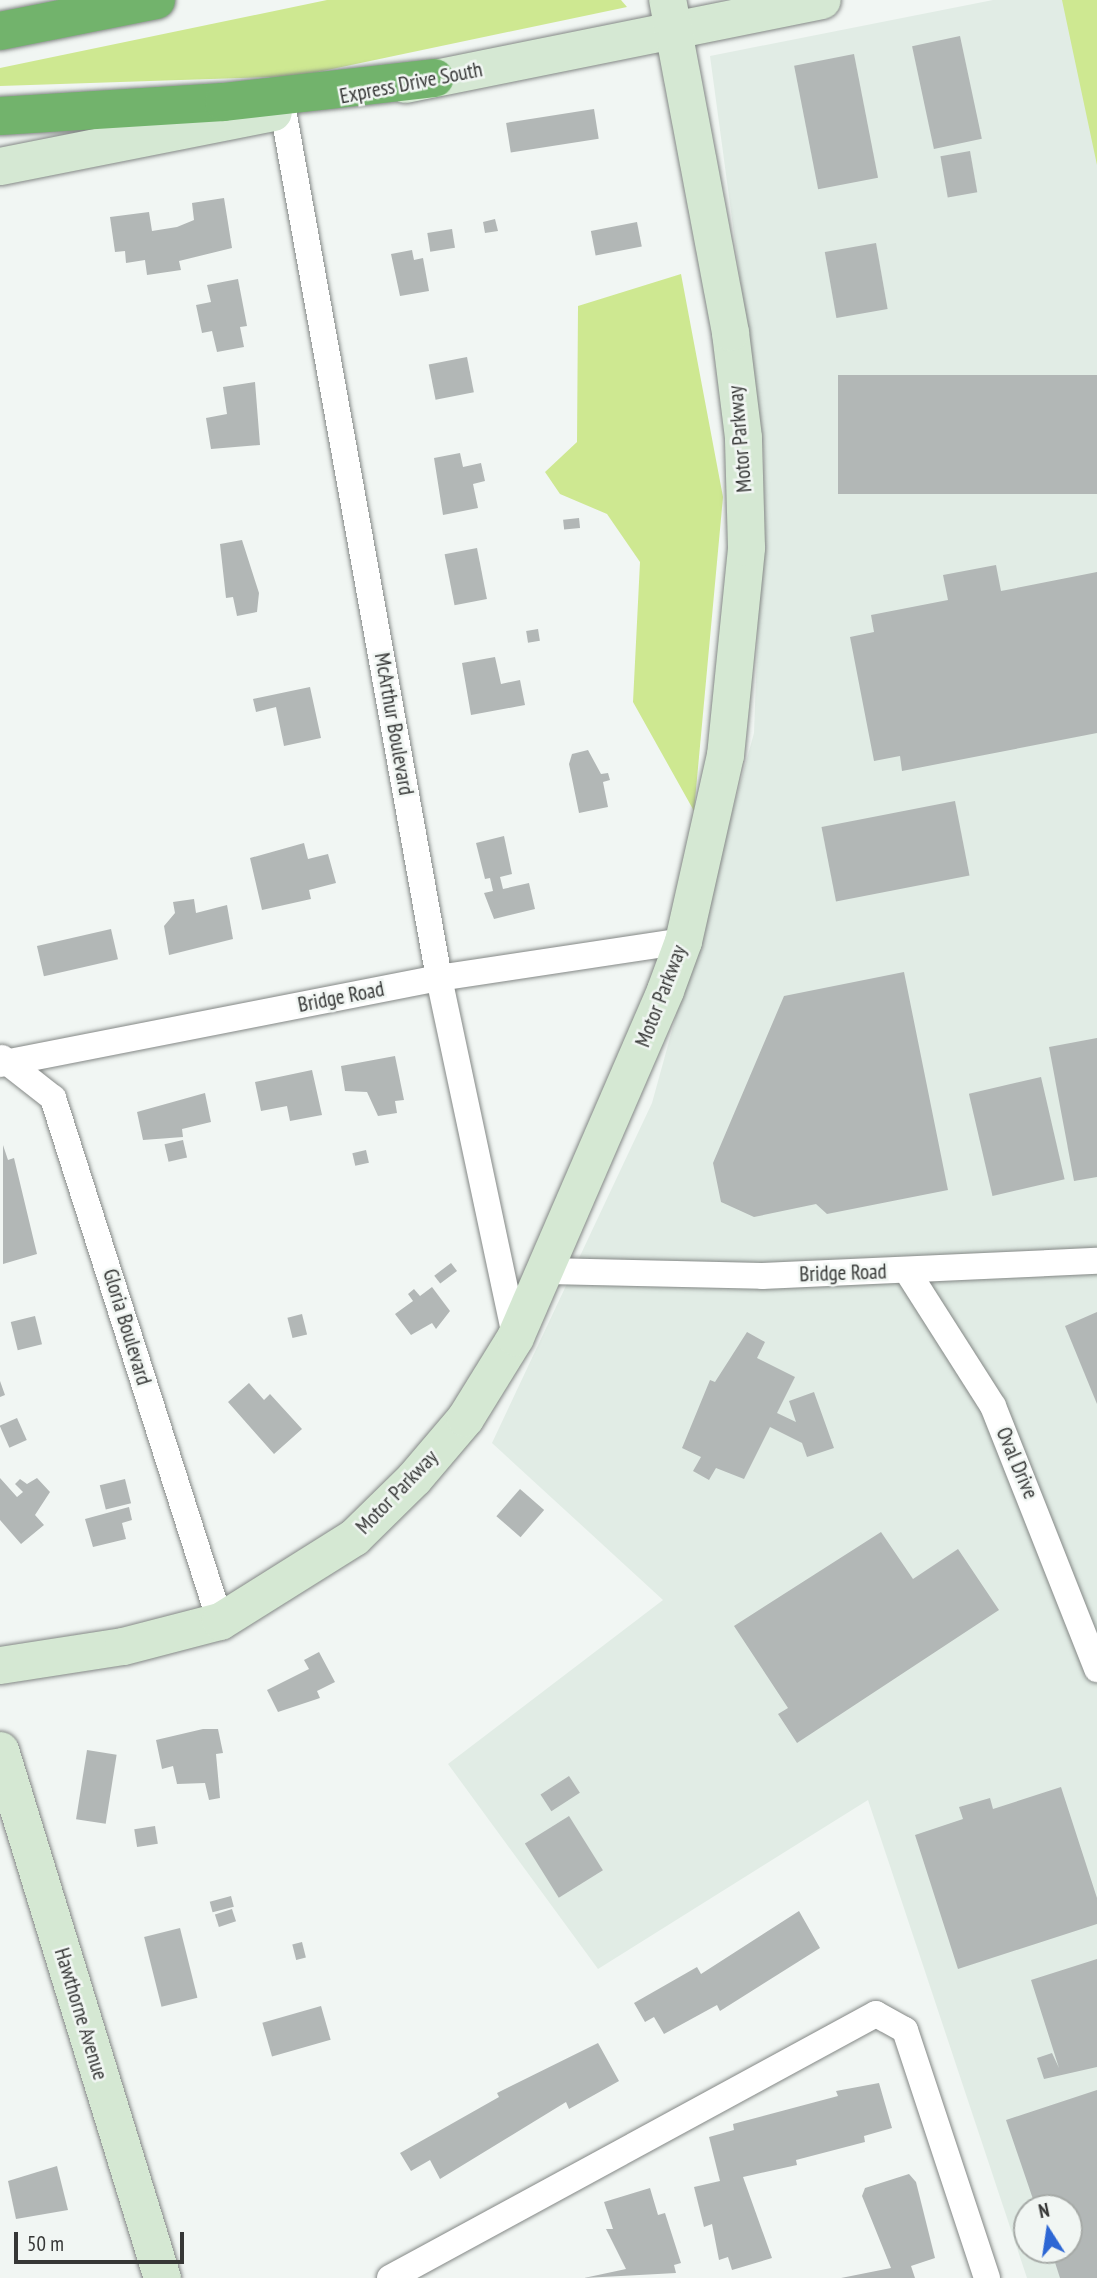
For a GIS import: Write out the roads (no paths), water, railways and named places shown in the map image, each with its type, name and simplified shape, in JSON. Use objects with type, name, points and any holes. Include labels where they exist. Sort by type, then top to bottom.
[{"type":"highway","points":[[0,31],[156,0]]},
{"type":"highway","points":[[0,116],[224,102],[435,78]]},
{"type":"main road","name":"Express Drive South","points":[[0,166],[435,78],[669,11],[822,0]]},
{"type":"main road","name":"Motor Parkway","points":[[0,1665],[123,1646],[220,1622],[354,1536],[465,1418],[515,1337],[547,1271],[683,941],[725,755],[746,547],[743,438],[730,332],[669,11]]},
{"type":"main road","name":"Hawthorne Avenue","points":[[0,1750],[162,2278]]},
{"type":"street","name":"McArthur Boulevard","points":[[283,110],[439,978],[515,1337]]},
{"type":"street","name":"Bridge Road","points":[[3,1061],[439,978],[683,941]]},
{"type":"street","name":"Gloria Boulevard","points":[[3,1061],[53,1098],[220,1622]]},
{"type":"street","name":"Bridge Road","points":[[547,1271],[762,1276],[1097,1261]]},
{"type":"street","name":"Oval Drive","points":[[907,1271],[993,1406],[1097,1669]]},
{"type":"street","points":[[390,2278],[876,2014],[905,2030],[987,2278]]}]
